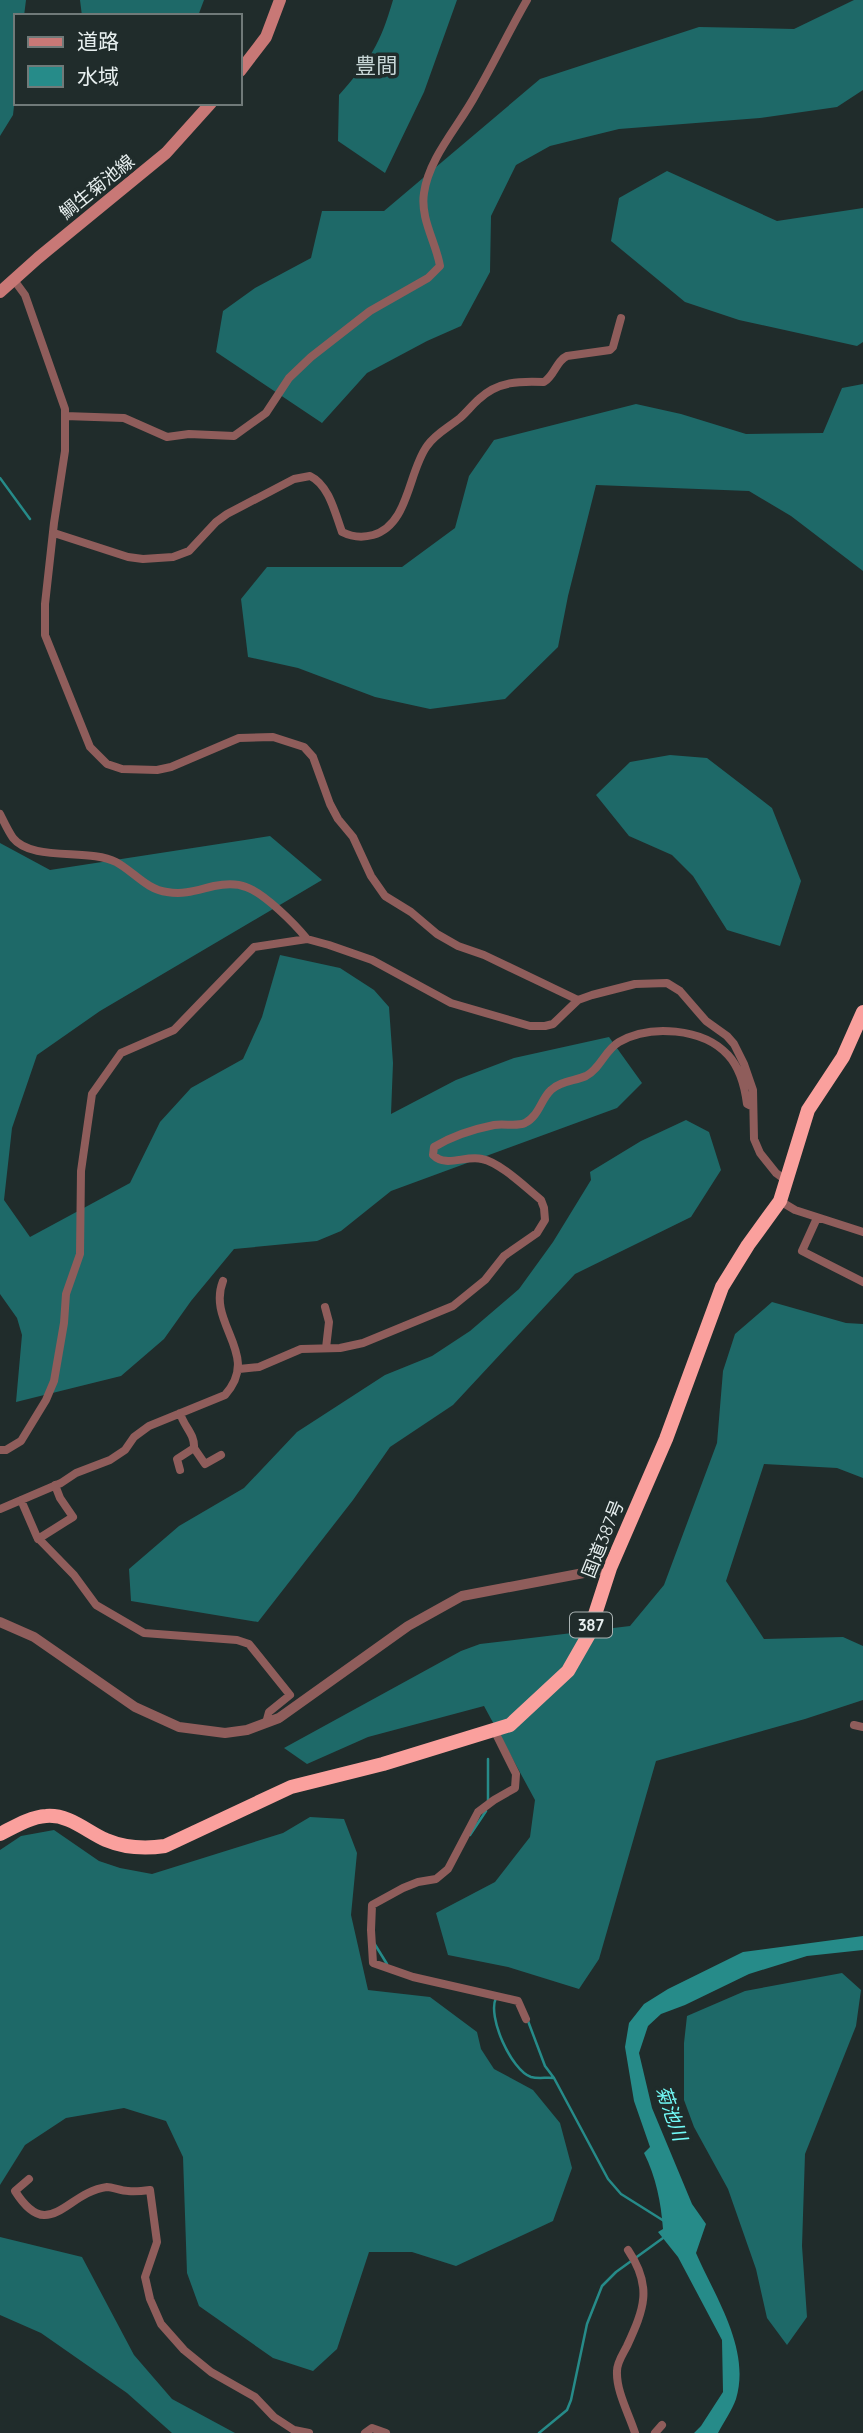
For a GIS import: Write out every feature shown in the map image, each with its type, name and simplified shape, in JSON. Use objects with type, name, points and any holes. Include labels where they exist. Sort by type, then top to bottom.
[{"type":"highway","name":"国道387号","points":[[0,1834],[46,1815],[63,1817],[119,1845],[150,1848],[165,1846],[291,1787],[383,1764],[510,1725],[568,1671],[588,1636],[610,1568],[666,1439],[722,1287],[780,1201],[808,1110],[843,1057],[863,1012]]},
{"type":"main road","points":[[242,68],[266,37],[281,0]]},
{"type":"main road","name":"鯛生菊池線","points":[[0,292],[166,153],[209,105]]},
{"type":"street","points":[[65,416],[124,418],[167,437],[189,434],[234,436],[266,413],[289,378],[311,357],[370,311],[428,278],[440,266],[424,214],[424,194],[428,179],[436,159],[476,94],[527,0]]},
{"type":"street","points":[[15,279],[25,295],[65,409],[65,452],[45,604],[45,635],[96,756],[107,764],[122,769],[157,770],[171,767],[239,738],[273,737],[304,747],[313,757],[338,819],[353,837],[370,876],[385,896],[458,946],[484,955],[578,1000]]},
{"type":"street","points":[[54,533],[128,557],[173,557],[189,551],[227,514],[294,479],[310,476],[320,483],[329,498],[342,532],[351,536],[368,536],[382,532],[389,527],[403,504],[428,444],[442,431],[481,397],[503,384],[515,381],[544,382],[552,376],[562,358],[610,351],[621,318]]},
{"type":"street","points":[[0,814],[15,840],[32,849],[115,861],[157,890],[191,893],[233,884],[248,887],[299,929],[307,939]]},
{"type":"street","points":[[0,1450],[6,1450],[21,1441],[46,1400],[54,1381],[66,1294],[80,1254],[81,1171],[92,1094],[121,1053],[174,1030],[254,947],[307,939],[372,960],[451,1003],[530,1026],[554,1024],[578,1000],[635,984],[667,983],[680,991],[706,1021],[734,1044],[752,1090],[754,1139],[760,1153],[776,1173],[787,1181]]},
{"type":"street","points":[[239,1369],[259,1367],[301,1349],[363,1343],[453,1306],[485,1280],[504,1256],[537,1233],[545,1220],[544,1208],[534,1194],[487,1160],[469,1156],[446,1162],[433,1155],[434,1147],[496,1124],[520,1125],[528,1122],[552,1089],[584,1077],[616,1044],[638,1033],[650,1031],[678,1032],[711,1042],[728,1055],[737,1068],[747,1104],[752,1107]]},
{"type":"street","points":[[780,1201],[795,1210],[863,1232]]},
{"type":"street","points":[[817,1217],[803,1251],[863,1282]]},
{"type":"street","points":[[0,1509],[110,1460],[125,1450],[130,1440],[142,1431],[225,1395],[233,1387],[239,1369],[232,1336],[226,1328],[222,1313],[220,1294],[223,1281]]},
{"type":"street","points":[[325,1307],[329,1322],[326,1348]]},
{"type":"street","points":[[180,1413],[183,1423],[194,1436],[194,1448],[205,1464],[221,1455]]},
{"type":"street","points":[[180,1470],[177,1459],[194,1448]]},
{"type":"street","points":[[38,1539],[73,1517],[55,1485]]},
{"type":"street","points":[[21,1500],[38,1539],[74,1575],[96,1605],[144,1633],[237,1640],[249,1644],[290,1695],[269,1712],[266,1723]]},
{"type":"street","points":[[0,1622],[34,1637],[135,1707],[179,1727],[225,1732],[247,1730],[279,1718],[408,1626],[462,1596],[610,1568]]},
{"type":"street","points":[[494,1730],[516,1774],[515,1788],[478,1812],[448,1869],[436,1879],[403,1888],[372,1905],[370,1930],[373,1963],[413,1977],[519,2001],[526,2019]]},
{"type":"street","points":[[29,2179],[15,2191],[25,2208],[36,2215],[50,2215],[108,2187],[130,2192],[150,2190],[157,2242],[145,2277],[150,2299],[161,2324],[184,2350],[211,2372],[255,2397],[274,2417],[294,2430],[309,2433]]},
{"type":"street","points":[[628,2250],[644,2281],[644,2299],[640,2318],[617,2367],[617,2380],[635,2433]]},
{"type":"street","points":[[655,2433],[662,2425]]},
{"type":"street","points":[[365,2433],[372,2428],[386,2433]]},
{"type":"shaded area","points":[[0,0],[26,0],[24,14],[14,14],[13,115],[0,136]]},
{"type":"shaded area","points":[[80,0],[204,0],[199,14],[82,14]]},
{"type":"shaded area","points":[[393,0],[457,0],[424,92],[385,173],[338,141],[339,95],[373,51]]},
{"type":"shaded area","points":[[854,0],[863,0],[863,90],[837,107],[760,118],[619,129],[550,146],[516,165],[491,216],[490,272],[461,326],[367,373],[322,423],[216,352],[223,311],[255,288],[311,258],[322,211],[384,211],[540,79],[699,27],[794,29]]},
{"type":"shaded area","points":[[667,171],[777,221],[863,208],[863,342],[857,346],[739,320],[685,302],[611,241],[619,198]]},
{"type":"shaded area","points":[[863,384],[863,571],[791,516],[749,491],[596,485],[558,647],[505,699],[430,709],[375,697],[298,668],[248,657],[241,599],[267,567],[402,567],[455,528],[469,476],[494,440],[636,404],[681,414],[746,434],[823,433],[842,388]]},
{"type":"shaded area","points":[[670,755],[707,758],[772,808],[801,881],[780,946],[727,930],[693,876],[672,855],[629,836],[596,795],[630,762]]},
{"type":"shaded area","points":[[270,836],[322,880],[100,1011],[37,1055],[12,1128],[4,1200],[30,1237],[130,1183],[160,1122],[191,1088],[243,1059],[262,1017],[280,955],[340,968],[374,990],[389,1007],[393,1063],[391,1114],[456,1080],[514,1058],[609,1037],[642,1083],[617,1108],[391,1191],[341,1231],[317,1241],[234,1249],[164,1339],[121,1376],[16,1402],[22,1335],[17,1318],[0,1294],[0,843],[50,870]]},
{"type":"shaded area","points":[[686,1120],[709,1132],[721,1170],[691,1217],[575,1274],[453,1405],[390,1447],[353,1500],[258,1622],[131,1601],[129,1569],[179,1526],[244,1488],[297,1432],[385,1375],[432,1356],[470,1331],[519,1289],[553,1242],[591,1180],[590,1172],[641,1141]]},
{"type":"shaded area","points":[[772,1302],[846,1323],[863,1324],[863,1478],[837,1468],[764,1464],[726,1581],[764,1639],[843,1637],[863,1646],[863,1700],[656,1761],[599,1959],[579,1989],[508,1967],[448,1955],[436,1913],[495,1882],[530,1837],[535,1800],[484,1706],[368,1737],[307,1764],[284,1748],[461,1651],[480,1644],[630,1626],[664,1585],[717,1443],[723,1371],[735,1334]]},
{"type":"shaded area","points":[[310,1817],[344,1819],[357,1853],[351,1915],[368,1990],[430,1997],[477,2032],[481,2049],[494,2069],[533,2090],[560,2123],[572,2168],[553,2221],[456,2266],[412,2252],[369,2252],[337,2349],[313,2371],[273,2358],[199,2306],[187,2273],[183,2157],[166,2121],[124,2108],[66,2118],[25,2145],[0,2185],[0,1850],[21,1836],[54,1830],[99,1861],[152,1874],[283,1833]]},
{"type":"shaded area","points":[[842,1973],[861,1990],[856,2026],[805,2154],[802,2246],[807,2317],[787,2345],[767,2318],[756,2269],[728,2189],[694,2127],[684,2100],[687,2016],[745,1991]]},
{"type":"shaded area","points":[[0,2237],[82,2257],[134,2355],[172,2399],[235,2433],[172,2433],[127,2393],[41,2333],[0,2315]]},
{"type":"water","points":[[863,1936],[863,1950],[807,1956],[749,1974],[661,2014],[648,2026],[639,2053],[652,2108],[692,2204],[706,2224],[696,2253],[729,2324],[739,2361],[736,2399],[718,2433],[694,2433],[723,2392],[722,2340],[678,2257],[658,2232],[663,2229],[659,2199],[644,2153],[650,2147],[634,2101],[625,2047],[629,2023],[644,2004],[668,1989],[743,1952]]},
{"type":"waterway","points":[[0,478],[30,519]]},
{"type":"waterway","points":[[488,1759],[488,1801]]},
{"type":"waterway","points":[[470,1835],[486,1811]]},
{"type":"waterway","points":[[374,1943],[387,1964]]},
{"type":"waterway","points":[[496,1998],[494,2006],[498,2029],[516,2064],[531,2077],[554,2078]]},
{"type":"waterway","points":[[528,2021],[545,2066],[608,2179],[621,2194],[664,2221]]},
{"type":"waterway","points":[[539,2433],[567,2410],[587,2324],[602,2286],[616,2272],[663,2238]]},
{"type":"district","name":"豊間","points":[[376,66]]},
{"type":"water label","name":"菊池川","points":[[672,2113]]}]
